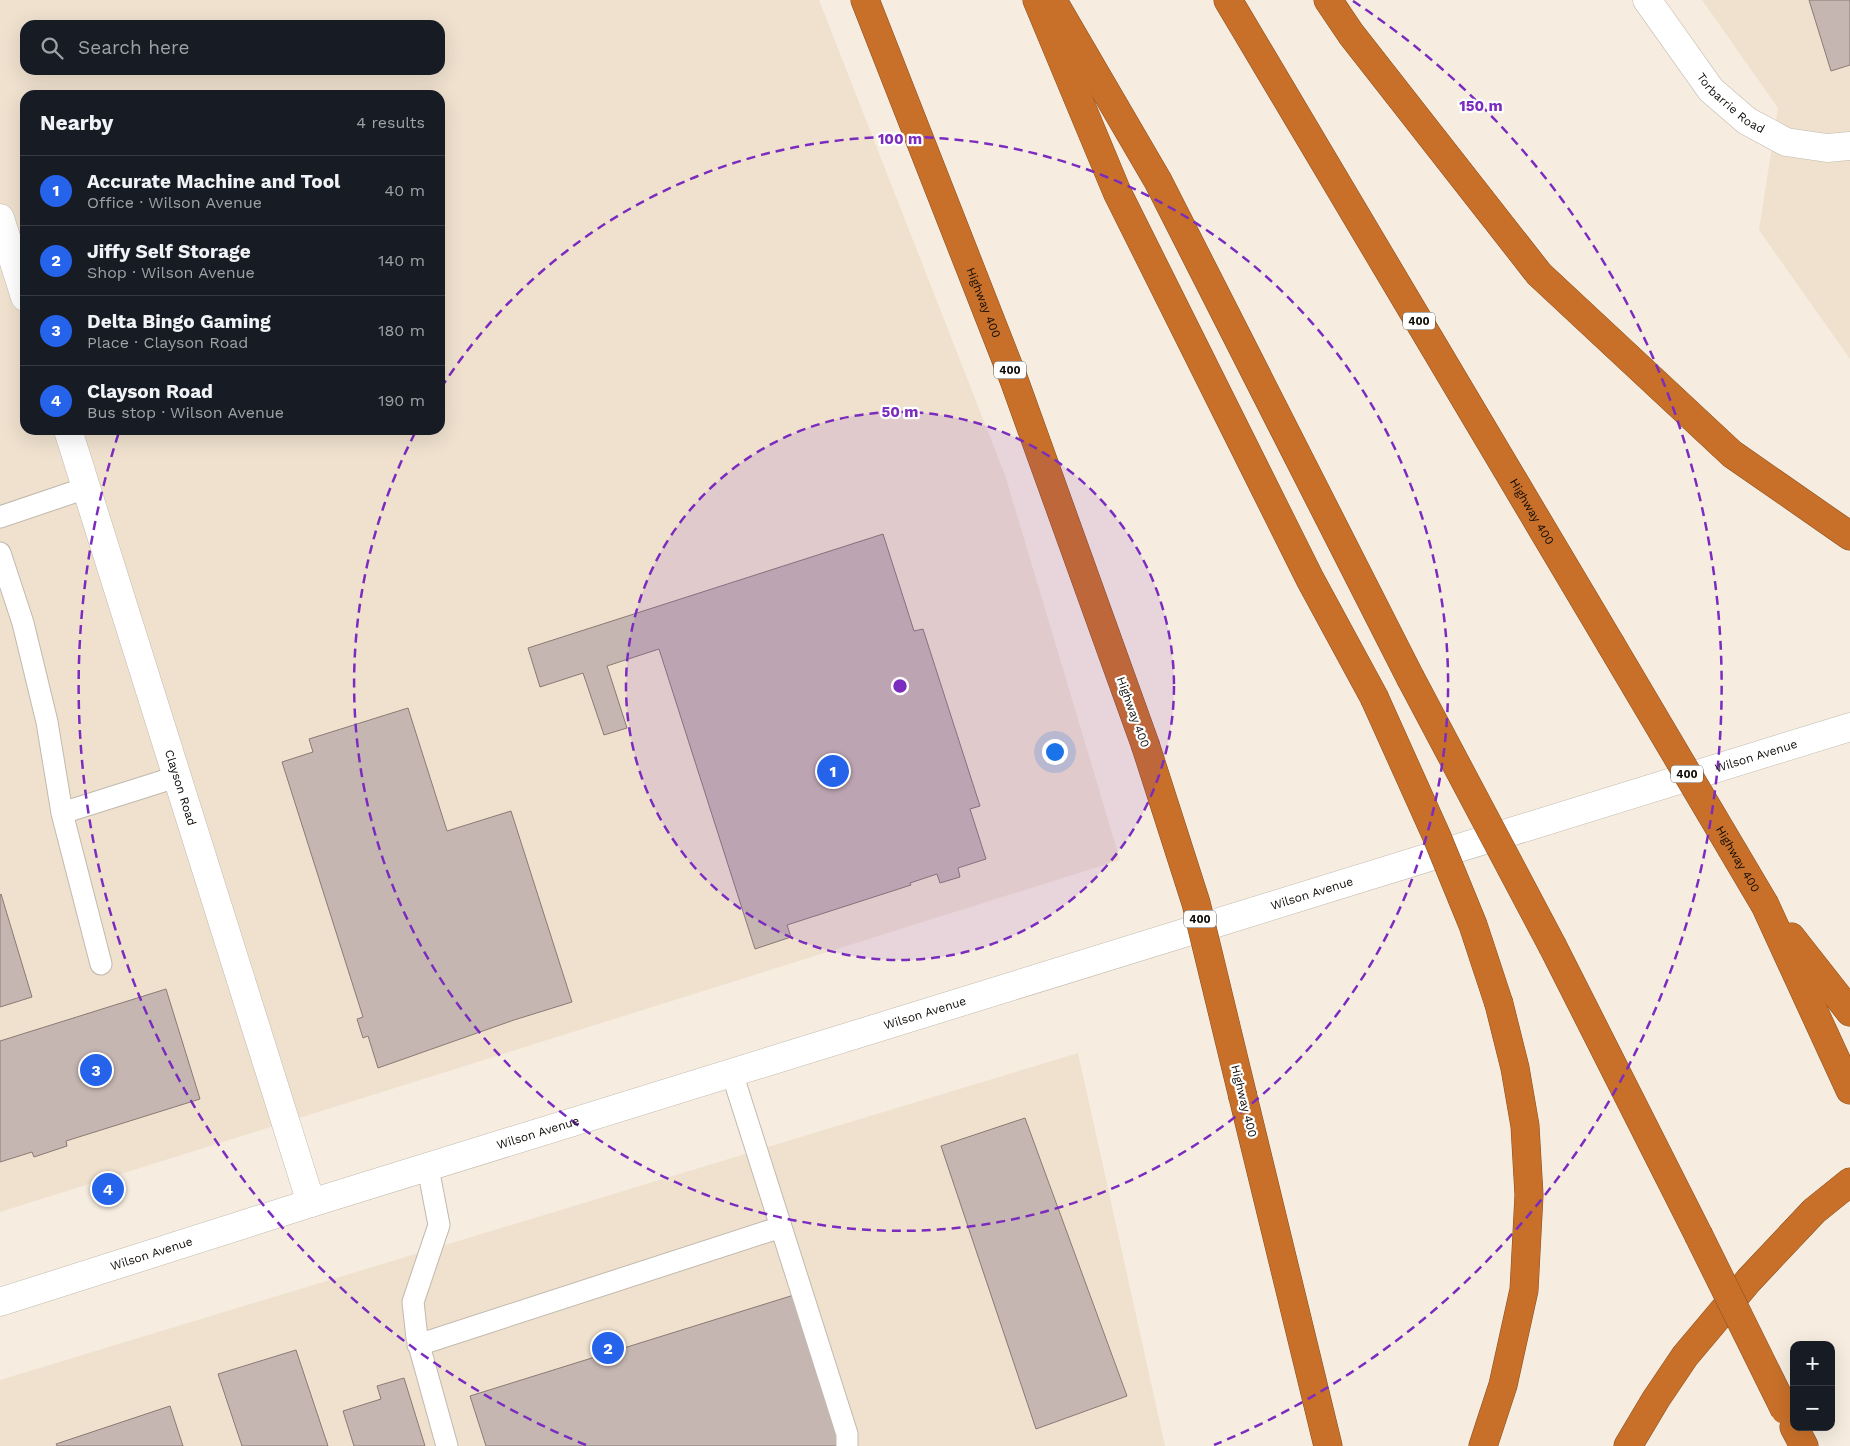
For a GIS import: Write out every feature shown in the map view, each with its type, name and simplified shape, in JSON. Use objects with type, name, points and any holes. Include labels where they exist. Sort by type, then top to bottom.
[{"type":"highway","name":"Highway 400","points":[[865,0],[1014,380],[1145,744],[1196,903],[1328,1446]]},
{"type":"highway","points":[[1037,0],[1117,192],[1310,580],[1374,698],[1437,837],[1473,925],[1499,1004],[1515,1068],[1525,1126],[1529,1196],[1524,1290],[1503,1385],[1483,1446]]},
{"type":"highway","points":[[1052,0],[1158,180],[1410,677],[1553,947],[1790,1419]]},
{"type":"highway","name":"Highway 400","points":[[1228,0],[1765,905],[1850,1012]]},
{"type":"highway","points":[[1328,0],[1351,34],[1538,274],[1732,454],[1850,536]]},
{"type":"highway","points":[[1765,905],[1847,1085]]},
{"type":"highway","points":[[1628,1446],[1684,1356],[1749,1280],[1814,1211],[1850,1182]]},
{"type":"highway","points":[[1796,1431],[1804,1446]]},
{"type":"main road","name":"Torbarrie Road","points":[[1647,0],[1711,90],[1747,121],[1786,142],[1827,148],[1850,146]]},
{"type":"main road","points":[[0,218],[20,281]]},
{"type":"main road","name":"Clayson Road","points":[[70,435],[311,1203]]},
{"type":"main road","name":"Wilson Avenue","points":[[0,1302],[311,1203],[1850,727]]},
{"type":"lane","points":[[0,517],[86,488]]},
{"type":"lane","points":[[0,553],[23,623],[47,722],[62,813],[101,964]]},
{"type":"lane","points":[[62,813],[176,777]]},
{"type":"lane","points":[[732,1073],[847,1434],[847,1446]]},
{"type":"lane","points":[[428,1168],[439,1225],[412,1302],[418,1345],[447,1446]]},
{"type":"lane","points":[[418,1345],[781,1226]]},
{"type":"shaded area","points":[[0,0],[819,0],[1005,475],[1120,860],[0,1212]]},
{"type":"shaded area","points":[[1702,0],[1850,0],[1850,359],[1759,230],[1778,108]]},
{"type":"shaded area","points":[[1078,1053],[1165,1446],[0,1446],[0,1380]]},
{"type":"building","points":[[1809,0],[1850,0],[1850,65],[1831,71]]},
{"type":"building","points":[[883,534],[914,631],[923,629],[980,806],[970,809],[986,859],[958,868],[960,877],[940,883],[937,874],[910,883],[911,885],[787,925],[791,937],[755,949],[659,649],[607,666],[627,728],[604,735],[583,673],[540,687],[528,648]]},
{"type":"building","points":[[408,708],[447,831],[511,811],[572,1002],[514,1020],[378,1068],[368,1036],[363,1038],[357,1019],[363,1017],[282,762],[313,752],[309,739]]},
{"type":"building","points":[[0,895],[32,997],[0,1007]]},
{"type":"building","points":[[166,989],[200,1099],[66,1141],[67,1146],[34,1157],[32,1152],[0,1162],[0,1041]]},
{"type":"building","points":[[1025,1118],[1127,1396],[1036,1429],[941,1146]]},
{"type":"building","points":[[794,1295],[841,1444],[834,1446],[486,1446],[470,1396]]},
{"type":"building","points":[[296,1350],[328,1446],[242,1446],[218,1374]]},
{"type":"building","points":[[404,1378],[425,1446],[354,1446],[343,1411],[381,1399],[377,1386]]},
{"type":"building","points":[[170,1406],[183,1446],[57,1446],[56,1444]]},
{"type":"place","name":"Accurate Machine and Tool","points":[[833,771]]},
{"type":"place","name":"Delta Bingo Gaming","points":[[96,1070]]},
{"type":"place","name":"Clayson Road","points":[[108,1189]]},
{"type":"place","name":"Jiffy Self Storage","points":[[608,1348]]}]
